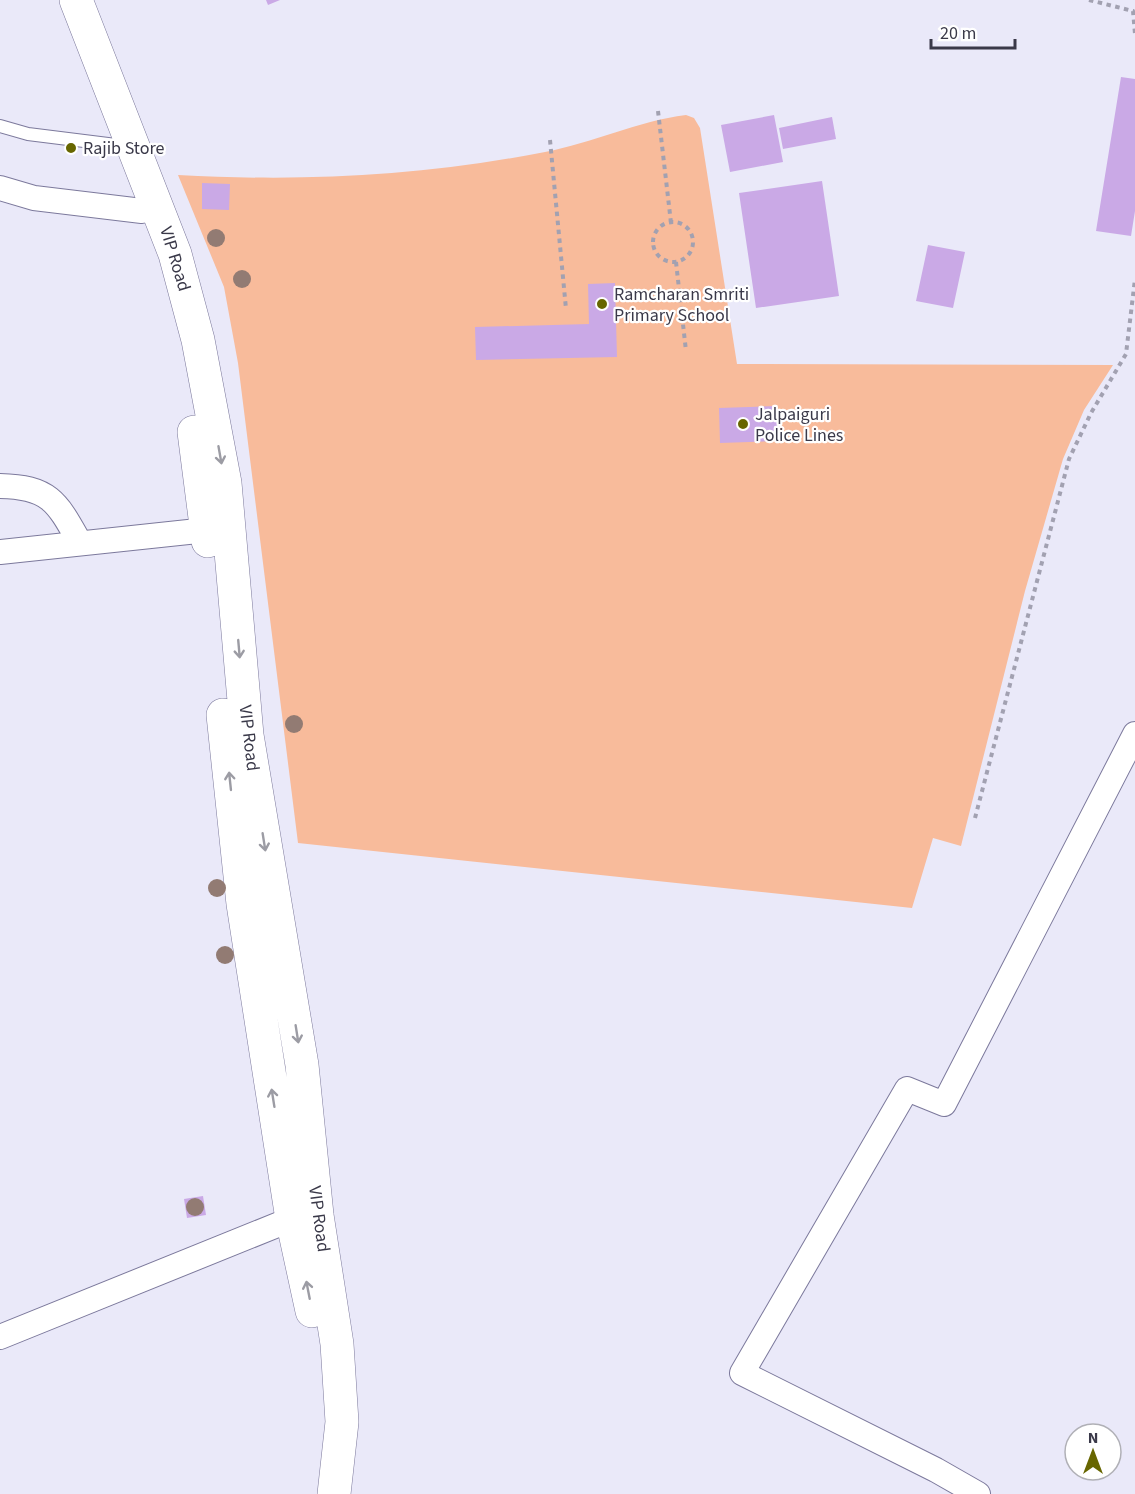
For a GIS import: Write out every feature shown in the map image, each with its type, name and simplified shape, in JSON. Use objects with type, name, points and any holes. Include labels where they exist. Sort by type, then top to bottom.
[{"type":"street","name":"VIP Road","points":[[60,0],[126,155],[175,254],[198,340],[225,483],[218,529],[243,904],[292,1219],[320,1348],[333,1422],[316,1494]]},
{"type":"street","name":"VIP Road","points":[[76,0],[142,210],[160,254],[183,344],[218,529],[247,735],[302,1065],[317,1215],[336,1334],[333,1422],[334,1494]]},
{"type":"street","points":[[0,188],[34,198],[142,210]]},
{"type":"street","points":[[0,486],[23,486],[40,491],[54,502],[80,543]]},
{"type":"street","points":[[0,552],[218,529]]},
{"type":"street","points":[[978,1494],[936,1470],[742,1373],[907,1089],[944,1104],[1135,734]]},
{"type":"street","points":[[0,1337],[292,1219]]},
{"type":"lane","points":[[0,126],[126,155]]},
{"type":"path","points":[[1089,0],[1133,10],[1135,34]]},
{"type":"path","points":[[658,111],[671,223]]},
{"type":"path","points":[[550,140],[566,309]]},
{"type":"path","points":[[671,223],[684,226],[692,236],[692,250],[683,260],[676,262],[659,256],[654,245],[654,238],[660,228],[671,223]]},
{"type":"path","points":[[676,262],[687,351]]},
{"type":"path","points":[[975,818],[1069,459],[1091,413],[1126,354],[1135,279]]},
{"type":"shaded area","points":[[686,115],[694,118],[700,128],[737,364],[1113,365],[1084,410],[1063,459],[1025,591],[961,846],[933,838],[912,908],[298,843],[238,363],[224,287],[178,175],[317,177],[453,167],[545,152],[650,122]]},
{"type":"building","points":[[266,0],[280,0],[268,5]]},
{"type":"building","points":[[1121,77],[1135,79],[1135,211],[1131,236],[1096,231]]},
{"type":"building","points":[[774,115],[783,162],[730,172],[721,125]]},
{"type":"building","points":[[832,117],[836,139],[783,149],[779,128]]},
{"type":"building","points":[[822,181],[839,296],[756,308],[739,193]]},
{"type":"building","points":[[202,183],[230,184],[229,210],[202,209]]},
{"type":"building","points":[[928,245],[965,252],[953,308],[916,301]]},
{"type":"building","name":"Ramcharan Smriti Primary School","points":[[615,283],[617,357],[476,360],[475,327],[589,324],[588,284]]},
{"type":"building","points":[[777,406],[779,441],[720,443],[719,408]]},
{"type":"building","points":[[203,1196],[206,1215],[187,1218],[184,1199]]},
{"type":"place","name":"Rajib Store","points":[[71,148]]},
{"type":"place","name":"Ramcharan Smriti Primary School","points":[[602,304]]},
{"type":"place","name":"Jalpaiguri Police Lines","points":[[743,424]]}]
